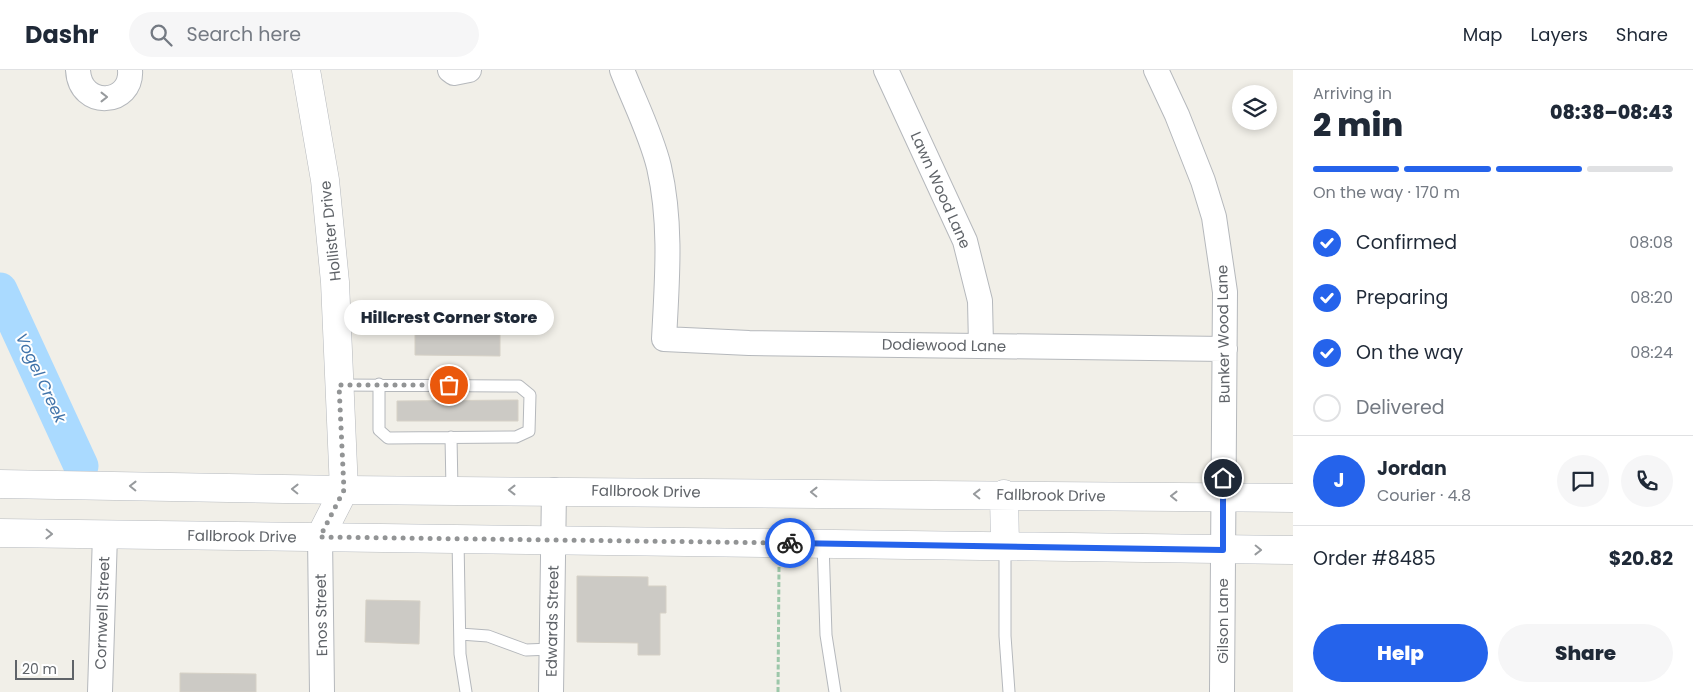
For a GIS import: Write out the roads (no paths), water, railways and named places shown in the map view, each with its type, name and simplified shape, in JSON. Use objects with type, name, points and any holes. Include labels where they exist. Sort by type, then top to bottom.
[{"type":"main road","name":"Hollister Drive","points":[[306,70],[325,180],[332,254],[344,490],[320,537]]},
{"type":"main road","name":"Fallbrook Drive","points":[[0,484],[344,490],[554,490],[1293,498]]},
{"type":"main road","points":[[1004,494],[1005,546]]},
{"type":"main road","name":"Fallbrook Drive","points":[[0,533],[1293,550]]},
{"type":"street","points":[[78,70],[81,85],[86,92],[100,99],[109,99],[124,90],[128,82],[130,70]]},
{"type":"street","points":[[450,70],[454,73],[469,70]]},
{"type":"street","name":"Dodiewood Lane","points":[[622,70],[659,165],[665,201],[669,238],[664,339],[749,343],[1225,349]]},
{"type":"street","name":"Lawn Wood Lane","points":[[886,70],[965,241],[980,301],[981,345]]},
{"type":"street","name":"Bunker Wood Lane","points":[[1156,70],[1203,181],[1214,217],[1225,292],[1223,550]]},
{"type":"street","name":"Edwards Street","points":[[551,692],[554,490]]},
{"type":"street","name":"Cornwell Street","points":[[100,692],[105,534]]},
{"type":"street","name":"Enos Street","points":[[320,537],[322,692]]},
{"type":"street","name":"Gilson Lane","points":[[1222,692],[1223,550]]},
{"type":"lane","points":[[339,385],[379,384],[519,386],[530,395],[529,431],[516,438],[388,438],[380,430],[379,384]]},
{"type":"lane","points":[[451,437],[452,490]]},
{"type":"lane","points":[[458,539],[460,634],[466,692]]},
{"type":"lane","points":[[823,543],[826,635],[835,692]]},
{"type":"lane","points":[[1005,546],[1005,636],[1009,692]]},
{"type":"lane","points":[[460,634],[488,636],[526,650],[552,649]]},
{"type":"waterway","name":"Vogel Creek","points":[[0,290],[81,466]]},
{"type":"place","name":"Hillcrest Corner Store","points":[[449,385]]}]
